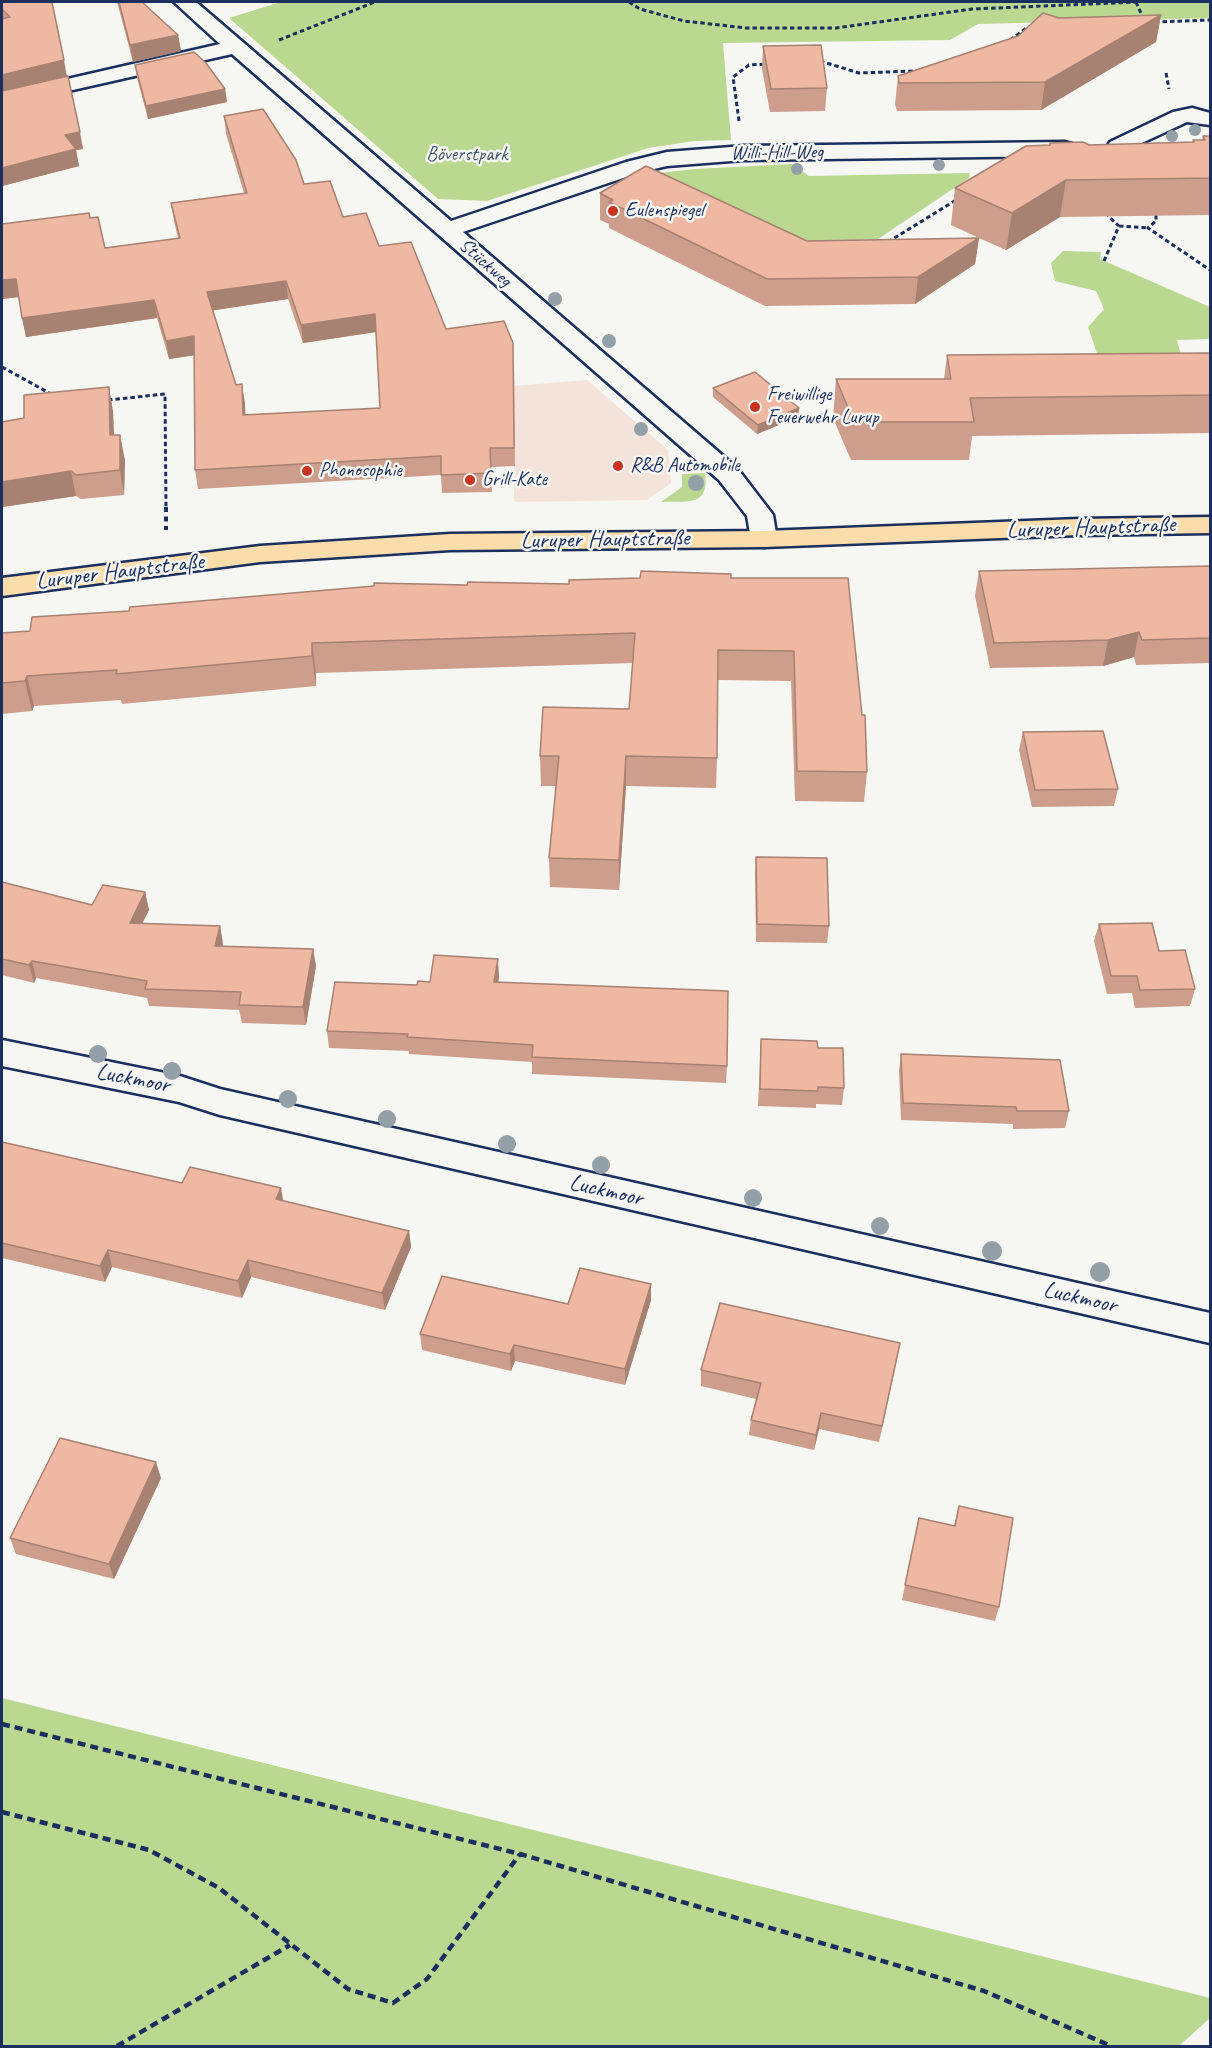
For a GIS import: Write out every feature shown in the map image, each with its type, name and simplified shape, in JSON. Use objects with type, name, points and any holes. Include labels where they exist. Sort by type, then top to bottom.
[{"type":"main road","name":"Luruper Hauptstraße","points":[[2,587],[260,554],[450,542],[764,539],[1079,527],[1210,525]]},
{"type":"street","name":"Stückweg","points":[[184,2],[728,474],[760,515],[764,539]]},
{"type":"street","points":[[2,100],[234,47]]},
{"type":"street","name":"Willi-Hill-Weg","points":[[1101,148],[1180,117],[1192,115],[1210,119]]},
{"type":"street","name":"Willi-Hill-Weg","points":[[448,230],[634,167],[667,159],[744,153],[1176,145]]},
{"type":"street","name":"Luckmoor","points":[[2,1053],[180,1089],[220,1102],[514,1171],[1210,1328]]},
{"type":"path","points":[[278,41],[375,2]]},
{"type":"path","points":[[629,2],[640,9],[684,21],[746,28],[836,28],[972,9],[1137,2],[1144,22]]},
{"type":"path","points":[[1155,22],[1210,20]]},
{"type":"path","points":[[1003,44],[1031,25]]},
{"type":"path","points":[[814,62],[825,61],[859,73],[918,71]]},
{"type":"path","points":[[741,131],[733,77],[749,65],[771,64]]},
{"type":"path","points":[[886,243],[965,195]]},
{"type":"path","points":[[1148,228],[1156,221],[1156,215]]},
{"type":"path","points":[[1108,216],[1119,226],[1148,228],[1210,270]]},
{"type":"path","points":[[1104,261],[1119,226]]},
{"type":"path","points":[[2,367],[52,395]]},
{"type":"path","points":[[98,401],[165,394],[166,530]]},
{"type":"path","points":[[2,1724],[520,1854],[984,1991],[1111,2046]]},
{"type":"path","points":[[2,1812],[149,1850],[219,1888],[348,1989],[393,2003],[427,1979],[520,1854]]},
{"type":"path","points":[[117,2046],[290,1945]]},
{"type":"shaded area","points":[[587,380],[668,450],[671,483],[647,500],[514,502],[514,386]]},
{"type":"green space","name":"Böverstpark","points":[[281,2],[1210,2],[1210,18],[978,24],[950,40],[723,43],[731,140],[694,141],[648,148],[487,201],[438,199],[229,18]]},
{"type":"green space","points":[[792,164],[809,176],[970,173],[969,178],[878,239],[802,242],[660,173]]},
{"type":"green space","points":[[1063,251],[1101,252],[1100,259],[1210,307],[1210,339],[1177,340],[1184,367],[1102,368],[1088,327],[1104,309],[1096,291],[1055,281],[1051,263]]},
{"type":"green space","points":[[705,473],[706,484],[700,497],[688,501],[661,502],[682,487],[682,474]]},
{"type":"green space","points":[[2,1698],[1210,1998],[1210,2018],[1179,2046],[2,2046]]},
{"type":"building","points":[[2,2],[52,2],[64,60],[2,75],[2,19],[10,17],[2,9]]},
{"type":"building","points":[[119,2],[142,2],[178,35],[130,45]]},
{"type":"building","points":[[1043,13],[1059,18],[1161,15],[1045,82],[899,83],[898,76],[1018,36]]},
{"type":"building","points":[[821,45],[827,88],[771,89],[763,46]]},
{"type":"building","points":[[194,52],[206,63],[225,89],[146,106],[135,65]]},
{"type":"building","points":[[68,76],[80,132],[65,135],[76,149],[2,168],[2,91]]},
{"type":"building","points":[[263,109],[296,160],[304,184],[330,181],[343,217],[366,213],[379,246],[411,242],[446,329],[504,321],[513,343],[514,448],[490,448],[491,473],[441,475],[441,456],[195,470],[194,336],[166,341],[154,300],[22,318],[16,279],[2,280],[2,224],[89,213],[90,218],[98,217],[105,248],[180,238],[171,203],[247,193],[224,116]],"holes":[[[286,281],[301,325],[375,314],[380,408],[243,415],[242,384],[236,385],[207,292]]]},
{"type":"building","points":[[1203,136],[1210,136],[1210,178],[1066,180],[1012,213],[955,188],[1026,146],[1083,142],[1089,145],[1194,142],[1193,140],[1205,140]]},
{"type":"building","points":[[646,166],[807,241],[979,238],[918,277],[767,279],[609,202],[613,200],[600,193]]},
{"type":"building","points":[[1210,353],[1210,395],[970,398],[974,422],[854,422],[836,379],[951,379],[947,355]]},
{"type":"building","name":"Freiwillige Feuerwehr Lurup","points":[[755,372],[799,408],[758,425],[713,388]]},
{"type":"building","points":[[109,387],[110,435],[120,435],[120,470],[76,475],[71,471],[2,482],[2,422],[24,418],[24,395]]},
{"type":"building","points":[[1210,566],[1210,638],[1142,640],[1139,632],[1108,640],[994,643],[979,571]]},
{"type":"building","points":[[641,571],[731,574],[731,578],[848,578],[862,715],[865,715],[867,772],[797,771],[794,651],[718,650],[717,758],[626,756],[619,860],[549,858],[559,756],[540,756],[543,707],[629,709],[635,633],[312,643],[312,656],[116,674],[117,670],[27,676],[25,681],[2,683],[2,633],[30,631],[32,617],[129,611],[130,607],[374,586],[374,583],[569,584],[569,580],[640,578]]},
{"type":"building","points":[[1103,731],[1118,789],[1035,790],[1023,732]]},
{"type":"building","points":[[756,857],[827,858],[829,926],[757,924]]},
{"type":"building","points":[[2,882],[92,905],[103,885],[145,892],[130,923],[220,926],[215,946],[313,949],[303,1007],[239,1005],[241,992],[145,989],[147,981],[32,961],[29,965],[2,959]]},
{"type":"building","points":[[1152,923],[1159,951],[1185,950],[1195,989],[1140,990],[1137,976],[1111,976],[1099,924]]},
{"type":"building","points":[[434,955],[498,959],[494,982],[728,991],[727,1066],[532,1057],[533,1045],[407,1037],[408,1034],[327,1031],[335,982],[417,985],[418,981],[430,982]]},
{"type":"building","points":[[761,1039],[817,1041],[818,1048],[843,1048],[844,1088],[818,1087],[818,1091],[760,1089]]},
{"type":"building","points":[[901,1054],[1060,1060],[1069,1111],[1017,1111],[1016,1107],[903,1103]]},
{"type":"building","points":[[2,1142],[182,1183],[190,1167],[281,1188],[276,1199],[409,1231],[382,1293],[248,1260],[238,1281],[108,1250],[100,1266],[2,1243]]},
{"type":"building","points":[[580,1268],[651,1284],[625,1369],[514,1345],[510,1354],[420,1334],[442,1276],[568,1304]]},
{"type":"building","points":[[720,1303],[900,1343],[882,1426],[821,1413],[816,1435],[751,1420],[761,1383],[701,1370]]},
{"type":"building","points":[[60,1438],[156,1462],[109,1564],[10,1538]]},
{"type":"building","points":[[959,1506],[1013,1518],[999,1607],[905,1585],[919,1518],[955,1526]]},
{"type":"place","name":"Eulenspiegel","points":[[613,211]]},
{"type":"place","name":"Freiwillige Feuerwehr Lurup","points":[[755,407]]},
{"type":"place","name":"R&B Automobile","points":[[618,466]]},
{"type":"place","name":"Phonosophie","points":[[307,471]]},
{"type":"place","name":"Grill-Kate","points":[[470,480]]}]
